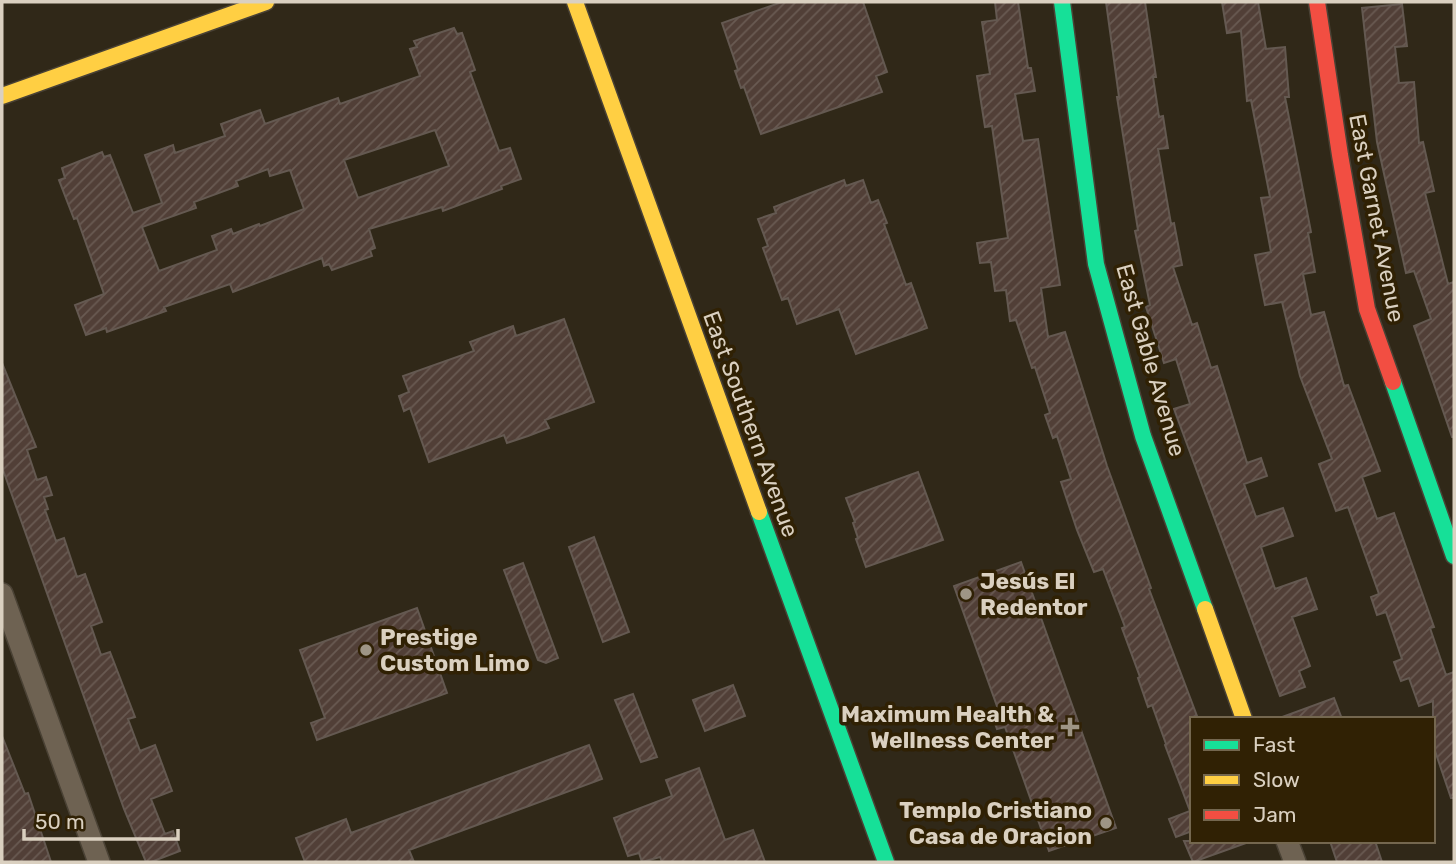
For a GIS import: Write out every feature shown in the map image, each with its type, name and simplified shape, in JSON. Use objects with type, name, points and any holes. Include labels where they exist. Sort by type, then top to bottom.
[{"type":"street","points":[[2,96],[266,2]]},
{"type":"street","name":"East Southern Avenue","points":[[575,2],[886,862]]},
{"type":"street","name":"East Gable Avenue","points":[[1062,2],[1096,264],[1143,436],[1243,717]]},
{"type":"street","name":"East Garnet Avenue","points":[[1317,2],[1367,309],[1454,556]]},
{"type":"street","points":[[2,594],[99,862]]},
{"type":"street","points":[[1288,843],[1295,862]]},
{"type":"building","points":[[782,2],[863,2],[887,72],[876,76],[882,92],[761,134],[744,87],[741,88],[735,71],[738,70],[722,23]]},
{"type":"building","points":[[995,2],[1018,2],[1028,68],[1031,68],[1035,91],[1015,94],[1023,141],[1038,139],[1060,285],[1041,288],[1048,337],[1065,332],[1107,466],[1151,588],[1149,589],[1197,716],[1190,717],[1190,811],[1152,705],[1148,707],[1122,628],[1125,627],[1103,569],[1094,572],[1077,530],[1061,482],[1071,479],[1057,436],[1053,438],[1045,415],[1050,413],[1035,367],[1032,368],[1016,320],[1010,321],[1006,290],[995,291],[991,262],[980,263],[977,243],[1008,238],[992,126],[985,127],[977,76],[990,74],[982,22],[997,20]]},
{"type":"building","points":[[1106,2],[1145,2],[1159,117],[1163,116],[1168,148],[1158,149],[1171,224],[1174,223],[1182,265],[1173,267],[1192,325],[1197,323],[1211,368],[1217,366],[1247,463],[1261,458],[1267,476],[1244,484],[1256,517],[1283,508],[1293,536],[1261,547],[1275,589],[1306,578],[1317,609],[1292,617],[1310,666],[1299,671],[1305,687],[1280,696],[1174,409],[1190,404],[1176,359],[1164,363],[1146,307],[1150,305],[1135,231],[1138,230],[1117,97]]},
{"type":"building","points":[[1222,2],[1258,2],[1266,49],[1285,47],[1289,97],[1285,97],[1311,232],[1308,233],[1315,272],[1303,274],[1311,315],[1324,312],[1344,386],[1348,385],[1380,471],[1362,477],[1377,519],[1394,513],[1434,627],[1430,628],[1446,675],[1454,672],[1454,798],[1451,798],[1435,751],[1433,701],[1419,706],[1409,678],[1401,681],[1394,662],[1402,659],[1386,612],[1377,615],[1371,597],[1379,594],[1348,507],[1336,511],[1319,464],[1332,459],[1300,376],[1282,302],[1265,305],[1255,255],[1271,252],[1261,198],[1270,197],[1251,100],[1247,101],[1241,31],[1227,33]]},
{"type":"building","points":[[1402,4],[1407,46],[1395,47],[1399,83],[1414,82],[1419,143],[1423,142],[1434,191],[1425,193],[1448,284],[1454,282],[1454,437],[1414,326],[1431,319],[1414,271],[1406,273],[1377,142],[1362,8]]},
{"type":"building","points":[[454,28],[457,34],[462,33],[475,70],[470,72],[499,151],[510,148],[521,179],[443,211],[442,207],[369,229],[375,248],[370,250],[372,256],[332,270],[329,264],[324,266],[322,258],[233,292],[230,284],[164,307],[166,311],[107,332],[106,328],[86,335],[75,305],[104,294],[77,218],[74,219],[59,180],[65,178],[62,168],[102,152],[104,157],[110,155],[133,213],[162,203],[145,155],[173,145],[175,153],[225,136],[221,124],[260,110],[265,124],[338,98],[340,104],[420,76],[410,49],[417,47],[414,41]],"holes":[[[435,130],[449,166],[358,198],[344,160]],[[268,169],[270,176],[290,170],[304,209],[233,234],[231,229],[212,236],[217,250],[159,271],[142,227],[196,208],[194,202],[238,186],[236,181]]]},
{"type":"building","points":[[844,180],[846,186],[863,180],[871,203],[878,200],[906,285],[911,283],[927,328],[856,354],[839,309],[797,324],[788,298],[782,300],[763,248],[768,246],[758,219],[776,213],[774,207]]},
{"type":"building","points":[[564,319],[594,402],[545,420],[549,428],[528,436],[507,443],[504,435],[429,462],[410,408],[404,411],[399,396],[409,392],[403,376],[474,351],[470,342],[513,326],[516,336]]},
{"type":"building","points":[[2,363],[36,447],[27,450],[37,480],[46,477],[52,495],[44,497],[48,509],[45,510],[56,541],[64,538],[77,577],[85,574],[102,622],[91,626],[101,655],[110,652],[135,717],[128,719],[140,751],[155,745],[172,791],[151,799],[165,834],[173,831],[180,851],[151,862],[146,862],[124,809],[2,467]]},
{"type":"building","points":[[918,472],[943,540],[866,567],[846,498]]},
{"type":"building","points":[[594,537],[629,632],[603,642],[569,547]]},
{"type":"building","points":[[1021,562],[1116,828],[1049,851],[1005,727],[997,729],[991,712],[998,709],[954,586]]},
{"type":"building","points":[[523,563],[558,658],[546,663],[538,660],[504,570]]},
{"type":"building","points":[[417,608],[447,693],[317,740],[311,723],[325,718],[300,650]]},
{"type":"building","points":[[733,685],[745,716],[705,731],[693,700]]},
{"type":"building","points":[[633,694],[657,757],[641,762],[615,700]]},
{"type":"building","points":[[1334,698],[1341,717],[1282,717]]},
{"type":"building","points":[[2,736],[25,794],[28,793],[51,862],[2,862]]},
{"type":"building","points":[[589,745],[602,779],[409,850],[414,862],[305,862],[296,838],[346,819],[351,833]]},
{"type":"building","points":[[699,768],[725,840],[753,830],[765,862],[662,862],[660,857],[642,862],[639,853],[628,856],[614,818],[672,796],[666,780]]},
{"type":"building","points":[[1190,811],[1190,832],[1176,837],[1169,819]]},
{"type":"building","points":[[1184,841],[1246,843],[1193,862]]},
{"type":"building","points":[[1331,843],[1376,843],[1382,862],[1337,862]]},
{"type":"traffic: fast","points":[[1062,2],[1096,264],[1143,436],[1205,609]]},
{"type":"traffic: fast","points":[[1393,382],[1454,556]]},
{"type":"traffic: fast","points":[[759,512],[886,862]]},
{"type":"traffic: slow","points":[[2,96],[266,2]]},
{"type":"traffic: slow","points":[[575,2],[759,512]]},
{"type":"traffic: slow","points":[[1205,609],[1243,717]]},
{"type":"traffic: jam","points":[[1317,2],[1367,309],[1393,382]]},
{"type":"place","name":"Jesús El Redentor","points":[[966,594]]},
{"type":"place","name":"Prestige Custom Limo","points":[[366,650]]},
{"type":"place","name":"Maximum Health & Wellness Center","points":[[1070,727]]},
{"type":"place","name":"Templo Cristiano Casa de Oracion","points":[[1106,823]]}]
